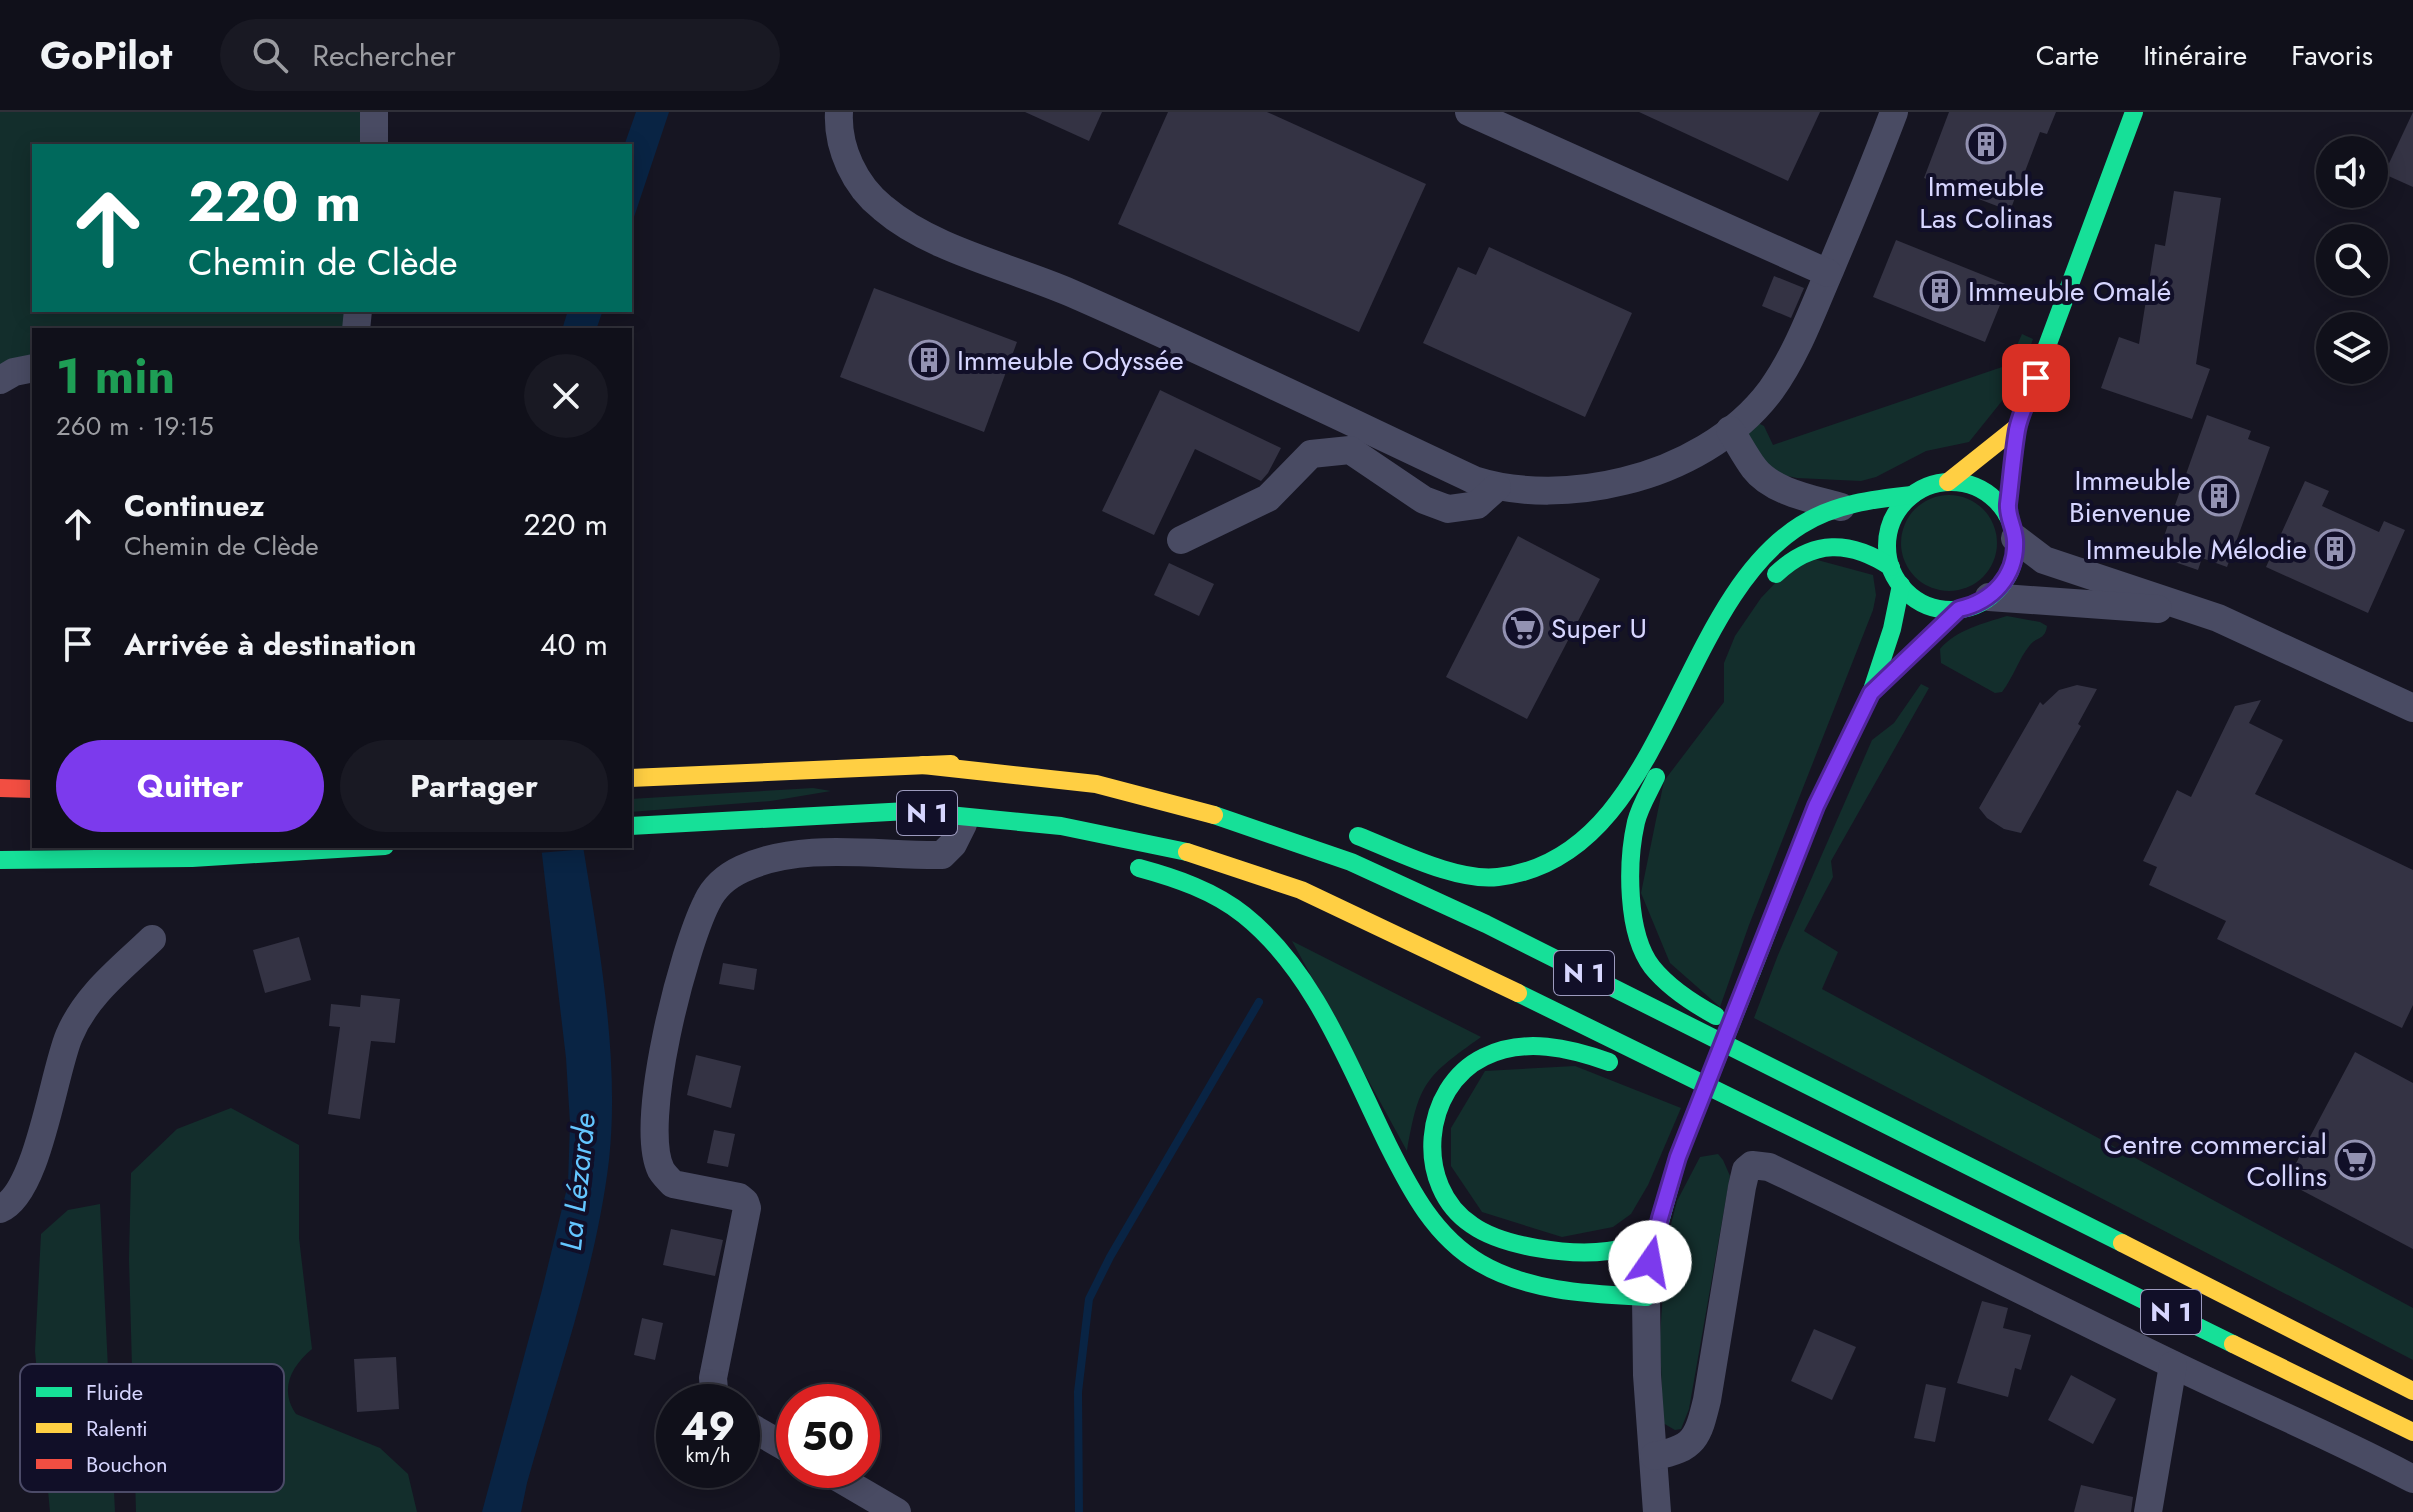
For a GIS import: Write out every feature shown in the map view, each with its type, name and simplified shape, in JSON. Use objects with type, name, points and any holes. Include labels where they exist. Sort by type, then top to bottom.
[{"type":"main road","points":[[2011,527],[1996,500],[1982,490],[1966,483],[1929,485],[1912,495],[1898,509],[1890,528],[1887,548],[1891,567],[1901,585],[1917,600],[1937,608],[1972,606],[2002,585],[2011,567],[2017,427],[2134,112]]},
{"type":"main road","points":[[1948,482],[2017,427]]},
{"type":"main road","points":[[1334,827],[1444,868],[1496,877],[1531,871],[1566,855],[1585,841],[1610,814],[1645,756],[1718,619],[1746,578],[1780,541],[1798,526],[1841,507],[1865,499],[1912,495]]},
{"type":"main road","points":[[1746,611],[1782,566],[1818,547],[1845,546],[1873,554],[1891,567]]},
{"type":"main road","points":[[1114,861],[1173,877],[1216,896],[1244,914],[1270,937],[1294,967],[1329,1028],[1397,1163],[1436,1227],[1481,1264],[1513,1278],[1562,1288],[1646,1297],[1655,1240],[1678,1157],[1816,806],[1871,693],[1892,629],[1901,585]]},
{"type":"main road","points":[[1871,693],[1959,609]]},
{"type":"main road","points":[[1732,635],[1664,757],[1640,811],[1634,830],[1631,866],[1632,907],[1649,965],[1700,1008],[1742,1030]]},
{"type":"main road","points":[[923,765],[1024,763],[1116,769]]},
{"type":"main road","name":"N 1","points":[[632,778],[923,765],[1096,784],[1192,807],[1351,862],[1486,924],[1966,1163],[2413,1391]]},
{"type":"main road","points":[[0,788],[32,789]]},
{"type":"main road","points":[[908,811],[1039,842]]},
{"type":"main road","name":"N 1","points":[[632,826],[908,811],[1061,826],[1179,849],[1301,890],[1461,965],[2413,1432]]},
{"type":"main road","points":[[0,860],[117,862],[358,848]]},
{"type":"main road","points":[[154,876],[237,857]]},
{"type":"main road","points":[[1632,1072],[1557,1046],[1496,1052],[1468,1066],[1450,1086],[1435,1121],[1431,1162],[1443,1192],[1472,1226],[1514,1243],[1560,1251],[1603,1252],[1655,1240]]},
{"type":"main road","points":[[1840,1081],[1966,1163]]},
{"type":"main road","points":[[1661,1084],[1927,1195]]},
{"type":"street","points":[[374,112],[374,144]]},
{"type":"street","points":[[839,112],[844,147],[853,175],[881,207],[919,234],[1065,290],[1474,480],[1497,487],[1584,489],[1648,476],[1701,452],[1730,430],[1770,391],[1792,357],[1861,198],[1894,112]]},
{"type":"street","points":[[1469,112],[1828,273]]},
{"type":"street","points":[[0,380],[14,372],[32,368]]},
{"type":"street","points":[[1730,430],[1755,470],[1771,482],[1805,497],[1841,507]]},
{"type":"street","points":[[1181,540],[1268,498],[1311,454],[1350,450],[1424,500],[1448,509],[1477,505],[1497,487]]},
{"type":"street","points":[[2011,527],[2044,560],[2218,618],[2413,708]]},
{"type":"street","points":[[1989,597],[2182,611],[2218,618]]},
{"type":"street","points":[[714,1384],[747,1208],[739,1197],[673,1184],[661,1171],[655,1133],[666,1045],[686,957],[707,901],[720,883],[740,870],[775,857],[828,853],[942,855],[953,844],[963,824]]},
{"type":"street","points":[[0,1209],[11,1202],[27,1178],[69,1037],[88,1001],[152,939]]},
{"type":"street","points":[[1654,1456],[1676,1452],[1690,1445],[1700,1428],[1742,1187],[1746,1170],[1752,1165],[1769,1167],[1825,1193],[2173,1365],[2413,1479]]},
{"type":"street","points":[[1646,1297],[1647,1375],[1657,1512]]},
{"type":"street","points":[[2148,1512],[2173,1365]]},
{"type":"street","points":[[856,1488],[897,1512]]},
{"type":"green space","points":[[0,112],[374,112],[374,144],[32,144],[32,312],[358,312],[356,328],[32,328],[32,369],[0,380]]},
{"type":"green space","points":[[2022,334],[2033,339],[2018,381],[1969,442],[1926,451],[1876,477],[1861,481],[1797,478],[1769,472],[1747,434],[1758,423],[1764,426],[1773,445],[2008,365]]},
{"type":"green space","points":[[1949,495],[1967,499],[1983,509],[1993,525],[1997,543],[1993,561],[1983,577],[1967,587],[1949,591],[1931,587],[1915,577],[1905,561],[1901,543],[1905,525],[1915,509],[1931,499]]},
{"type":"green space","points":[[1810,558],[1873,575],[1876,595],[1873,610],[1749,925],[1720,1007],[1670,963],[1641,893],[1664,781],[1724,702],[1724,663],[1735,636],[1761,598],[1781,577]]},
{"type":"green space","points":[[2007,616],[2047,626],[2043,636],[2026,650],[2002,692],[1995,693],[1941,663],[1940,649],[1954,637]]},
{"type":"green space","points":[[1921,684],[1929,688],[1831,861],[1833,877],[1804,931],[1838,952],[1822,989],[2413,1308],[2413,1360],[1754,1018],[1778,955],[1872,740],[1894,723]]},
{"type":"green space","points":[[813,788],[831,791],[771,801],[632,812],[632,799]]},
{"type":"green space","points":[[1292,941],[1481,1037],[1436,1072],[1428,1083],[1416,1110],[1407,1151]]},
{"type":"green space","points":[[1575,1066],[1681,1108],[1648,1185],[1631,1214],[1613,1227],[1562,1237],[1482,1212],[1451,1166],[1451,1128],[1485,1071]]},
{"type":"green space","points":[[231,1108],[299,1145],[299,1238],[312,1349],[293,1371],[288,1396],[296,1414],[380,1448],[408,1474],[417,1512],[136,1512],[135,1492],[284,1492],[284,1364],[132,1364],[129,1259],[131,1173],[177,1129]]},
{"type":"green space","points":[[1718,1154],[1730,1176],[1689,1409],[1681,1429],[1675,1430],[1663,1423],[1660,1338],[1666,1244],[1677,1201],[1700,1157]]},
{"type":"green space","points":[[100,1204],[108,1364],[36,1364],[41,1234],[68,1210]]},
{"type":"green space","points":[[48,1492],[114,1492],[115,1512],[50,1512]]},
{"type":"water","points":[[636,112],[669,112],[632,223],[632,144],[625,144]]},
{"type":"water","points":[[567,312],[602,312],[597,328],[563,328]]},
{"type":"water","name":"La Lézarde","points":[[541,848],[583,848],[610,1043],[612,1122],[609,1160],[585,1282],[521,1512],[482,1512],[568,1184],[570,1123],[566,1058]]},
{"type":"pier","points":[[537,848],[587,848],[587,849],[538,853]]},
{"type":"building","points":[[1025,112],[1102,112],[1089,141]]},
{"type":"building","points":[[1168,112],[1267,112],[1426,184],[1359,332],[1118,224]]},
{"type":"building","points":[[1639,112],[1820,112],[1788,181]]},
{"type":"building","name":"Immeuble Las Colinas","points":[[1949,112],[2056,112],[2047,134],[2040,132],[2010,211],[1924,178]]},
{"type":"building","points":[[2413,112],[2413,187],[2388,176],[2388,165]]},
{"type":"building","points":[[2174,191],[2221,198],[2196,364],[2210,369],[2192,419],[2101,388],[2119,337],[2139,344],[2155,244],[2165,246]]},
{"type":"building","name":"Immeuble Omalé","points":[[1896,240],[2008,285],[1985,342],[1873,297]]},
{"type":"building","points":[[1489,247],[1632,313],[1585,417],[1423,343],[1458,267],[1476,275]]},
{"type":"building","points":[[1774,276],[1804,288],[1791,318],[1762,306]]},
{"type":"building","name":"Immeuble Odyssée","points":[[874,288],[1017,342],[984,432],[840,377]]},
{"type":"building","points":[[1160,390],[1281,448],[1261,481],[1195,449],[1154,535],[1102,511]]},
{"type":"building","name":"Immeuble Bienvenue","points":[[2207,415],[2251,431],[2248,439],[2270,447],[2227,567],[2202,558],[2198,570],[2157,556]]},
{"type":"building","name":"Immeuble Mélodie","points":[[2305,481],[2329,491],[2322,506],[2379,532],[2384,521],[2405,530],[2368,613],[2266,567]]},
{"type":"building","name":"Super U","points":[[1518,536],[1600,579],[1527,719],[1446,677]]},
{"type":"building","points":[[1169,563],[1214,584],[1199,616],[1154,595]]},
{"type":"building","points":[[2077,685],[2097,689],[2078,724],[2081,726],[2021,833],[2004,829],[1987,818],[1979,808],[2040,702],[2043,705],[2059,690]]},
{"type":"building","points":[[2261,700],[2249,723],[2283,740],[2255,794],[2413,870],[2413,1005],[2402,1028],[2217,939],[2226,921],[2149,885],[2157,867],[2143,861],[2177,790],[2191,797],[2235,706]]},
{"type":"building","points":[[299,937],[311,980],[265,993],[253,950]]},
{"type":"building","points":[[723,963],[757,969],[754,990],[719,984]]},
{"type":"building","points":[[361,995],[400,999],[395,1043],[371,1041],[360,1119],[328,1114],[340,1027],[329,1026],[331,1004],[360,1007]]},
{"type":"building","name":"Centre commercial Collins","points":[[2355,1052],[2413,1083],[2413,1249],[2286,1182]]},
{"type":"building","points":[[696,1055],[741,1066],[731,1108],[687,1095]]},
{"type":"building","points":[[714,1130],[735,1134],[728,1167],[707,1163]]},
{"type":"building","points":[[671,1229],[723,1240],[715,1276],[663,1265]]},
{"type":"building","points":[[1982,1301],[2008,1308],[2003,1328],[2031,1335],[2021,1370],[2015,1368],[2008,1397],[1957,1383]]},
{"type":"building","points":[[642,1318],[663,1323],[655,1360],[634,1355]]},
{"type":"building","points":[[1814,1329],[1856,1347],[1832,1400],[1791,1381]]},
{"type":"building","points":[[396,1357],[399,1409],[357,1412],[354,1359]]},
{"type":"building","points":[[2071,1375],[2116,1399],[2093,1444],[2048,1420]]},
{"type":"building","points":[[1926,1384],[1946,1388],[1935,1442],[1914,1438]]},
{"type":"building","points":[[2081,1485],[2133,1497],[2131,1512],[2074,1512]]},
{"type":"waterway","points":[[1079,1512],[1078,1392],[1089,1299],[1110,1257],[1259,1002]]},
{"type":"traffic: fast","points":[[2007,515],[2017,427],[2134,112]]},
{"type":"traffic: fast","points":[[1951,482],[1975,487],[1996,501],[2010,522],[2015,546],[2010,570],[1996,591],[1975,605],[1951,610],[1927,605],[1906,591],[1892,570],[1887,546],[1892,522],[1906,501],[1927,487],[1951,482]]},
{"type":"traffic: fast","points":[[1358,836],[1427,864],[1464,875],[1498,877],[1554,860],[1598,825],[1634,778],[1724,611],[1758,562],[1801,525],[1827,512],[1869,501],[1912,495]]},
{"type":"traffic: fast","points":[[1776,574],[1804,554],[1832,547],[1861,552],[1891,567]]},
{"type":"traffic: fast","points":[[1752,971],[1816,806],[1871,693],[1892,629],[1901,585]]},
{"type":"traffic: fast","points":[[1876,688],[1959,609]]},
{"type":"traffic: fast","points":[[1656,777],[1640,810],[1633,838],[1630,876],[1637,936],[1643,953],[1658,974],[1716,1016]]},
{"type":"traffic: fast","points":[[632,826],[908,811],[1061,826],[1187,852]]},
{"type":"traffic: fast","points":[[1214,815],[1351,862],[1486,924],[2122,1243]]},
{"type":"traffic: fast","points":[[0,860],[192,858],[353,848]]},
{"type":"traffic: fast","points":[[1139,868],[1194,886],[1220,899],[1244,915],[1269,938],[1291,964],[1328,1022],[1415,1196],[1437,1226],[1464,1252],[1499,1273],[1540,1286],[1582,1293],[1646,1297]]},
{"type":"traffic: fast","points":[[1678,1157],[1752,971]]},
{"type":"traffic: fast","points":[[1518,993],[2233,1344]]},
{"type":"traffic: fast","points":[[1609,1062],[1579,1052],[1531,1046],[1499,1051],[1463,1071],[1448,1090],[1437,1113],[1433,1138],[1434,1163],[1440,1187],[1453,1208],[1472,1225],[1485,1233],[1519,1244],[1556,1251],[1593,1252],[1655,1240]]},
{"type":"traffic: fast","points":[[1646,1297],[1655,1240],[1678,1157]]},
{"type":"traffic: slow","points":[[1948,482],[2017,427]]},
{"type":"traffic: slow","points":[[632,778],[951,764]]},
{"type":"traffic: slow","points":[[923,765],[1096,784],[1214,815]]},
{"type":"traffic: slow","points":[[1187,852],[1301,890],[1518,993]]},
{"type":"traffic: slow","points":[[2122,1243],[2413,1391]]},
{"type":"traffic: slow","points":[[2233,1344],[2413,1432]]},
{"type":"traffic: jam","points":[[0,788],[32,789]]},
{"type":"place","name":"Immeuble Las Colinas","points":[[1986,144]]},
{"type":"place","name":"Immeuble Omalé","points":[[1940,291]]},
{"type":"place","name":"Immeuble Odyssée","points":[[929,360]]},
{"type":"place","name":"Immeuble Bienvenue","points":[[2219,496]]},
{"type":"place","name":"Immeuble Mélodie","points":[[2335,549]]},
{"type":"place","name":"Super U","points":[[1523,628]]},
{"type":"place","name":"Centre commercial Collins","points":[[2355,1160]]},
{"type":"route","points":[[1650,1262],[1678,1157],[1816,806],[1871,693],[1959,609],[1989,597],[2002,585],[2011,567],[2015,538],[2007,515],[2017,427],[2036,378]]}]
